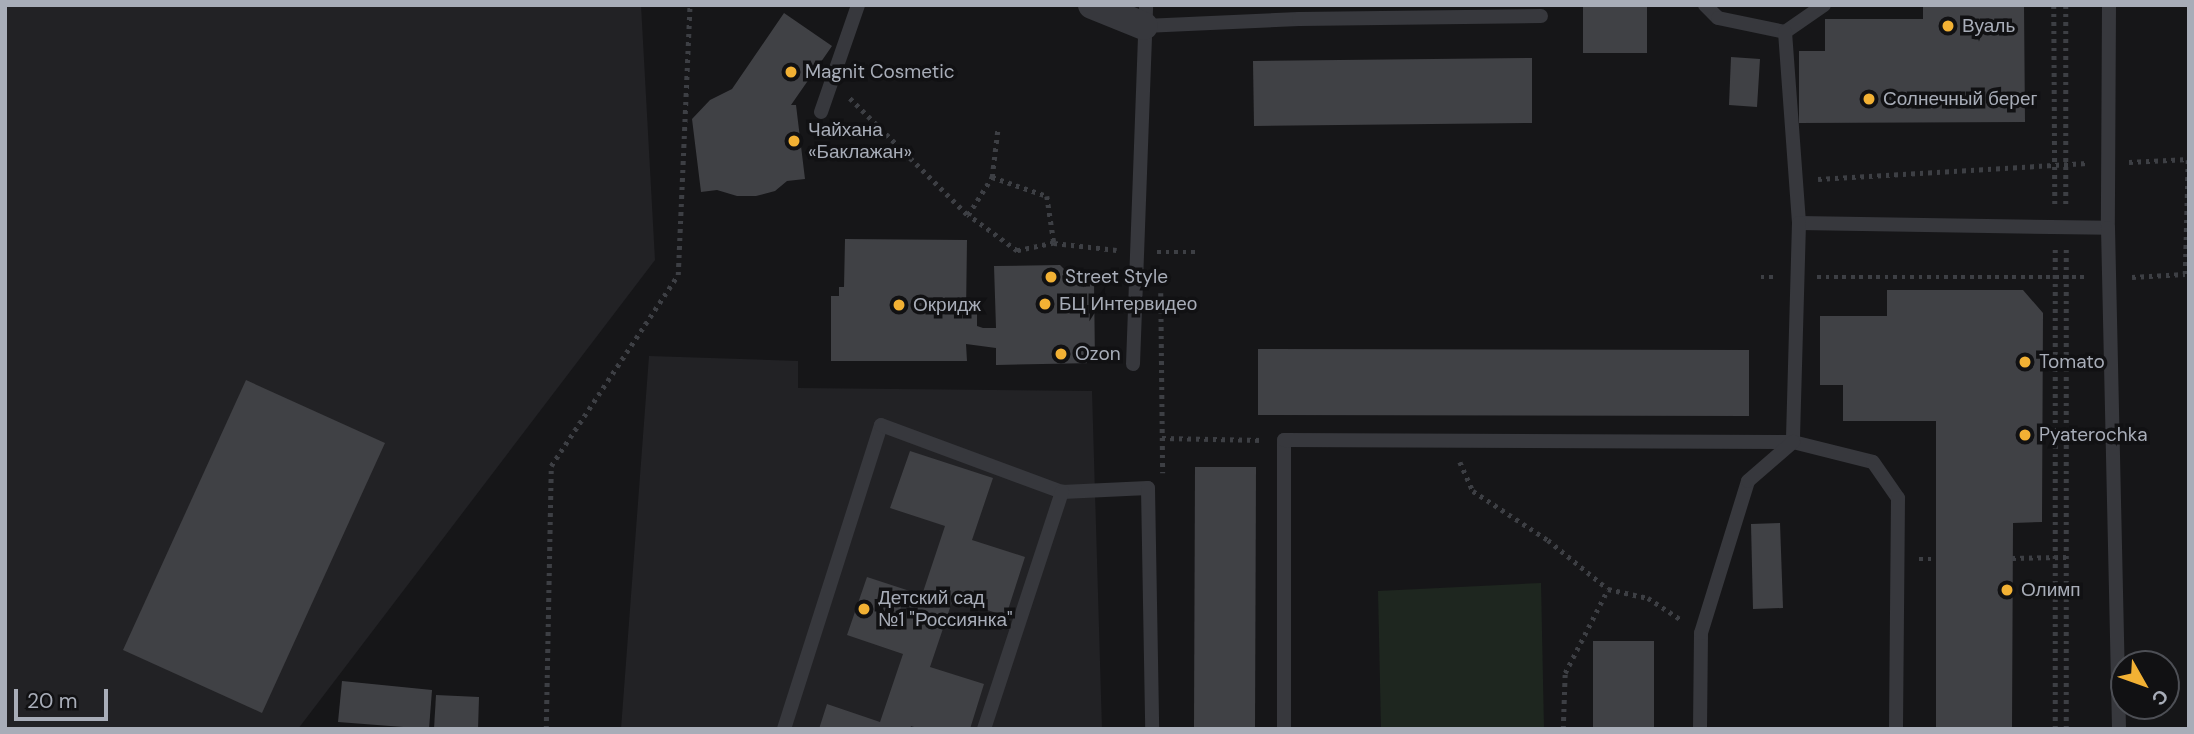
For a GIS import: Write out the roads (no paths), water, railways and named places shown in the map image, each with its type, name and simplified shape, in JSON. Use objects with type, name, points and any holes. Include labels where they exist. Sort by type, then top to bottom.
[{"type":"street","points":[[1092,5],[1145,15]]},
{"type":"lane","points":[[821,112],[858,5]]},
{"type":"lane","points":[[1704,5],[1718,18],[1785,32],[1824,5]]},
{"type":"lane","points":[[2109,5],[2108,228],[2119,729]]},
{"type":"lane","points":[[1133,364],[1145,15],[1299,12],[1541,16]]},
{"type":"lane","points":[[1700,729],[1701,634],[1748,481],[1793,442],[1799,223],[1785,32]]},
{"type":"lane","points":[[1799,223],[2108,228]]},
{"type":"lane","points":[[785,729],[881,425],[1062,492],[1148,488],[1152,729]]},
{"type":"lane","points":[[1284,729],[1284,440],[1793,442],[1873,462],[1898,498],[1896,729]]},
{"type":"lane","points":[[985,729],[1062,492]]},
{"type":"place","name":"Вуаль","points":[[1948,26]]},
{"type":"place","name":"Magnit Cosmetic","points":[[791,72]]},
{"type":"place","name":"Солнечный берег","points":[[1869,99]]},
{"type":"place","name":"Чайхана «Баклажан»","points":[[794,141]]},
{"type":"place","name":"Street Style","points":[[1051,277]]},
{"type":"place","name":"БЦ Интервидео","points":[[1045,304]]},
{"type":"place","name":"Окридж","points":[[899,305]]},
{"type":"place","name":"Ozon","points":[[1061,354]]},
{"type":"place","name":"Tomato","points":[[2025,362]]},
{"type":"place","name":"Pyaterochka","points":[[2025,435]]},
{"type":"place","name":"Олимп","points":[[2007,590]]},
{"type":"place","name":"Детский сад №1 \"Россиянка\"","points":[[864,609]]}]
